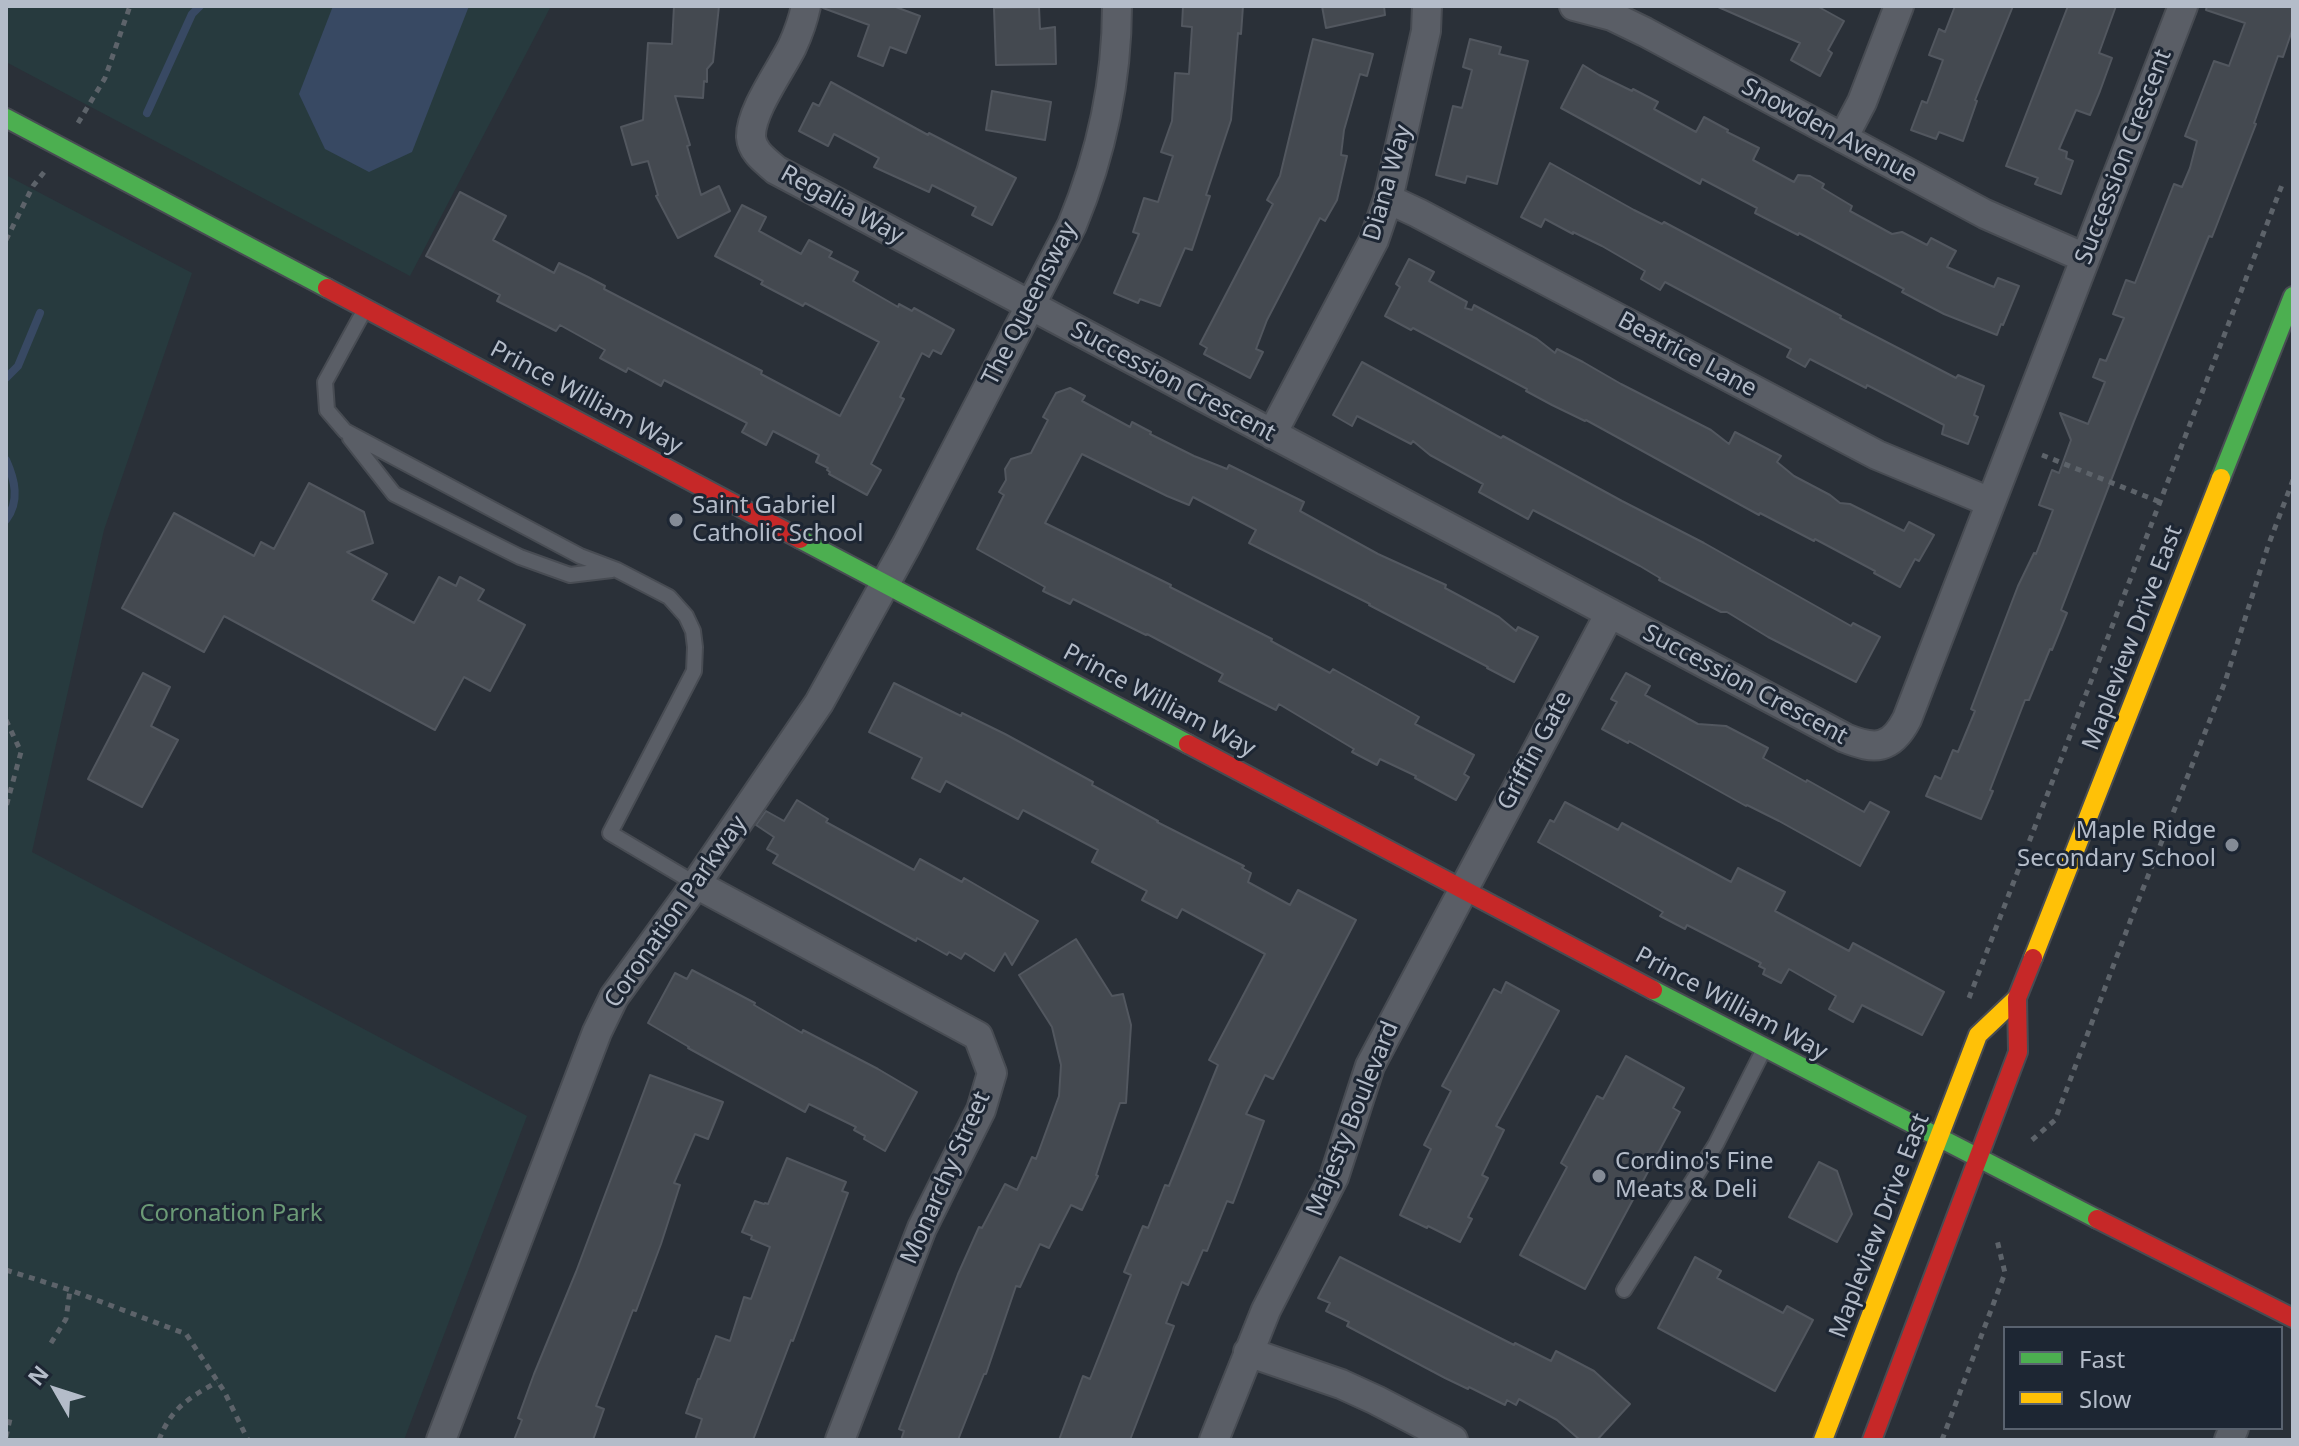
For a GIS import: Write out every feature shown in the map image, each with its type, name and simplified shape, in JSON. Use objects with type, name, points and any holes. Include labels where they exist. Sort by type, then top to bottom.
[{"type":"street","name":"Regalia Way","points":[[806,6],[792,47],[754,119],[751,139],[759,156],[776,170],[1030,306]]},
{"type":"street","name":"The Queensway","points":[[885,584],[1072,225],[1097,156],[1112,84],[1117,6]]},
{"type":"street","name":"Diana Way","points":[[1272,434],[1374,240],[1388,199],[1426,31],[1427,6]]},
{"type":"street","name":"Snowden Avenue","points":[[1574,6],[1614,11],[1985,214],[2085,258]]},
{"type":"street","points":[[1843,138],[1862,102],[1899,6]]},
{"type":"street","name":"Succession Crescent","points":[[1030,306],[1845,738],[1865,746],[1878,746],[1890,742],[1907,719],[2183,6]]},
{"type":"street","name":"Prince William Way","points":[[6,118],[1461,890],[2282,1319]]},
{"type":"street","name":"Beatrice Lane","points":[[1388,199],[1877,455],[1990,502]]},
{"type":"street","name":"Mapleview Drive East","points":[[1872,1440],[2018,1052],[2017,998],[2293,296]]},
{"type":"street","name":"Coronation Parkway","points":[[441,1440],[597,1032],[614,997],[696,884],[819,703],[885,584]]},
{"type":"street","name":"Griffin Gate","points":[[1461,890],[1610,613]]},
{"type":"street","name":"Monarchy Street","points":[[696,884],[978,1036],[992,1073],[981,1110],[922,1228],[840,1440]]},
{"type":"street","name":"Majesty Boulevard","points":[[1214,1440],[1266,1310],[1334,1177],[1370,1066],[1461,890]]},
{"type":"street","name":"Mapleview Drive East","points":[[1823,1440],[1978,1035],[2017,998]]},
{"type":"street","points":[[1248,1352],[1353,1389],[1453,1440]]},
{"type":"lane","points":[[365,309],[325,382],[327,410],[394,494],[520,557],[570,575],[617,570]]},
{"type":"lane","points":[[345,431],[580,556],[617,570],[669,597],[686,616],[693,631],[694,671],[610,833],[696,884]]},
{"type":"lane","points":[[1624,1290],[1716,1144],[1764,1049]]},
{"type":"path","points":[[88,109],[105,78],[130,6]]},
{"type":"path","points":[[1968,1001],[2282,185]]},
{"type":"path","points":[[6,240],[33,186]]},
{"type":"path","points":[[2042,455],[2160,502]]},
{"type":"path","points":[[2032,1140],[2055,1120],[2225,682],[2268,546],[2293,480]]},
{"type":"path","points":[[6,720],[21,752],[6,807]]},
{"type":"path","points":[[1942,1440],[2005,1273],[1997,1240]]},
{"type":"path","points":[[6,1270],[70,1290],[186,1334],[217,1382],[248,1440]]},
{"type":"path","points":[[51,1343],[66,1319],[70,1290]]},
{"type":"path","points":[[159,1440],[164,1425],[187,1398],[217,1382]]},
{"type":"path","points":[[6,1437],[10,1419]]},
{"type":"green space","points":[[6,6],[551,6],[410,276],[6,62]]},
{"type":"green space","name":"Coronation Park","points":[[6,175],[192,273],[104,530],[32,852],[527,1116],[404,1440],[6,1440]]},
{"type":"water","points":[[333,6],[469,6],[412,152],[369,172],[325,149],[299,94]]},
{"type":"building","points":[[674,6],[719,6],[713,62],[707,69],[703,98],[675,96],[701,195],[719,186],[730,211],[678,238],[656,196],[648,161],[632,165],[621,127],[643,120],[648,43],[672,44]]},
{"type":"building","points":[[824,6],[893,6],[920,16],[906,53],[890,47],[883,66],[858,56],[869,25]]},
{"type":"building","points":[[1183,6],[1243,6],[1231,120],[1206,195],[1210,196],[1192,250],[1185,248],[1160,306],[1140,299],[1138,303],[1114,293],[1139,234],[1133,232],[1144,198],[1158,202],[1173,156],[1161,152],[1172,121],[1175,73],[1189,74],[1192,27],[1182,26]]},
{"type":"building","points":[[1322,6],[1384,6],[1385,15],[1326,28]]},
{"type":"building","points":[[1716,6],[1817,6],[1844,21],[1828,50],[1832,53],[1820,76],[1791,60],[1800,43]]},
{"type":"building","points":[[1955,6],[2013,6],[1975,100],[1963,141],[1939,132],[1936,139],[1911,130],[1922,101],[1927,103],[1943,60],[1929,55],[1939,29],[1945,32]]},
{"type":"building","points":[[2068,6],[2116,6],[2099,53],[2112,58],[2100,91],[2090,115],[2076,110],[2059,149],[2067,152],[2066,158],[2073,161],[2061,194],[2035,184],[2038,178],[2006,166]]},
{"type":"building","points":[[2207,6],[2293,6],[2293,28],[2283,57],[2278,56],[2256,124],[2212,237],[2209,236],[2134,421],[2061,610],[2067,613],[2029,700],[2025,700],[1981,819],[1926,796],[1935,776],[1941,779],[1953,750],[1958,752],[2018,586],[2036,554],[2053,510],[2039,505],[2052,470],[2059,473],[2071,440],[2060,413],[2088,424],[2105,382],[2093,377],[2100,359],[2106,361],[2124,318],[2113,314],[2126,280],[2135,283],[2174,184],[2182,187],[2190,168],[2197,141],[2185,136],[2214,61],[2229,66],[2245,23],[2206,10]]},
{"type":"building","points":[[1039,7],[1040,29],[1055,27],[1056,64],[996,65],[994,8]]},
{"type":"building","points":[[1313,39],[1373,54],[1367,76],[1360,74],[1344,130],[1341,155],[1347,156],[1337,200],[1325,221],[1320,218],[1267,320],[1256,349],[1263,352],[1250,378],[1204,354],[1207,348],[1200,344],[1273,204],[1267,200],[1280,176]]},
{"type":"building","points":[[1470,39],[1501,47],[1499,54],[1528,61],[1497,184],[1467,176],[1465,183],[1436,175],[1453,106],[1462,108],[1472,70],[1463,67]]},
{"type":"building","points":[[1583,65],[1658,102],[1654,109],[1696,132],[1704,117],[1728,130],[1759,148],[1753,160],[1794,182],[1798,175],[1810,176],[1824,184],[1822,188],[1852,206],[1850,211],[1892,234],[1902,232],[1927,245],[1931,238],[1956,251],[1947,267],[1994,287],[1998,278],[2019,286],[1997,335],[1944,314],[1902,292],[1904,289],[1755,213],[1757,208],[1702,179],[1700,184],[1561,108]]},
{"type":"building","points":[[831,82],[1016,178],[992,225],[972,215],[976,207],[932,185],[929,192],[874,167],[879,158],[834,134],[828,146],[799,131],[813,103],[819,106]]},
{"type":"building","points":[[992,91],[1051,102],[1045,140],[986,130]]},
{"type":"building","points":[[1550,163],[1956,378],[1958,375],[1984,386],[1974,415],[1978,417],[1968,444],[1942,434],[1944,425],[1867,385],[1866,388],[1810,359],[1805,367],[1787,357],[1791,349],[1665,282],[1660,290],[1641,279],[1645,271],[1602,246],[1545,219],[1541,227],[1521,217]]},
{"type":"building","points":[[460,192],[506,216],[493,240],[554,273],[559,263],[588,277],[605,286],[604,289],[762,371],[761,374],[840,416],[879,342],[761,284],[763,281],[715,256],[742,205],[766,217],[759,231],[801,254],[809,240],[832,252],[829,257],[858,272],[853,281],[898,307],[899,304],[912,311],[914,308],[954,330],[941,354],[933,350],[929,357],[922,353],[900,397],[904,399],[871,464],[881,470],[867,495],[829,474],[828,468],[816,462],[819,455],[773,431],[766,445],[742,432],[747,423],[664,380],[661,386],[628,368],[626,372],[600,358],[605,350],[560,325],[556,331],[497,301],[500,295],[426,256]]},
{"type":"building","points":[[1409,259],[1434,272],[1429,281],[1467,302],[1465,308],[1472,310],[1474,305],[1537,339],[1555,353],[1557,349],[1711,430],[1729,444],[1735,432],[1781,456],[1777,462],[1794,476],[1840,503],[1850,504],[1904,531],[1909,522],[1934,535],[1919,561],[1915,559],[1900,587],[1815,539],[1759,515],[1586,420],[1385,316],[1400,287],[1396,284]]},
{"type":"building","points":[[1362,362],[1704,543],[1851,626],[1853,623],[1880,637],[1856,682],[1768,637],[1727,612],[1721,612],[1659,580],[1640,566],[1533,510],[1528,519],[1479,492],[1483,484],[1430,455],[1413,441],[1411,444],[1357,416],[1352,426],[1333,415]]},
{"type":"building","points":[[1070,388],[1085,396],[1082,401],[1130,427],[1132,422],[1194,456],[1227,469],[1229,465],[1304,502],[1300,511],[1378,554],[1446,585],[1445,588],[1499,617],[1516,631],[1518,627],[1538,637],[1514,682],[1249,543],[1256,530],[1193,497],[1189,505],[1082,454],[1045,523],[1171,585],[1330,673],[1333,669],[1419,717],[1415,724],[1474,755],[1464,774],[1469,777],[1456,800],[1380,759],[1377,765],[1352,752],[1354,749],[1279,704],[1276,710],[1219,681],[1223,674],[1147,634],[1073,599],[1070,604],[1043,591],[1045,587],[977,549],[1004,495],[999,492],[1006,480],[1005,469],[1011,459],[1031,453],[1048,420],[1043,417],[1056,393]]},
{"type":"building","points":[[309,483],[364,512],[373,543],[347,552],[387,574],[372,600],[414,623],[439,577],[456,586],[460,577],[484,590],[478,600],[525,625],[490,691],[464,677],[435,730],[224,616],[204,652],[122,608],[174,513],[254,556],[261,542],[274,549]]},
{"type":"building","points":[[143,673],[170,687],[151,726],[178,740],[142,807],[88,779]]},
{"type":"building","points":[[1626,673],[1650,686],[1645,695],[1698,724],[1726,726],[1768,748],[1763,758],[1806,782],[1864,812],[1870,802],[1889,812],[1860,866],[1602,729],[1617,702],[1611,699]]},
{"type":"building","points":[[894,683],[1005,734],[1093,782],[1092,785],[1157,822],[1244,866],[1242,868],[1251,873],[1248,882],[1290,905],[1298,890],[1356,920],[1273,1079],[1265,1075],[1246,1114],[1264,1121],[1233,1203],[1227,1201],[1207,1251],[1203,1250],[1188,1285],[1182,1282],[1166,1323],[1174,1326],[1130,1440],[1059,1440],[1083,1376],[1090,1379],[1131,1275],[1124,1272],[1143,1226],[1148,1228],[1165,1185],[1169,1186],[1218,1065],[1209,1060],[1265,954],[1182,909],[1177,918],[1142,900],[1147,891],[1092,862],[1098,850],[1023,810],[1018,819],[946,781],[940,792],[912,778],[922,758],[869,732]]},
{"type":"building","points":[[797,800],[828,819],[826,822],[914,870],[920,859],[962,882],[964,878],[1038,921],[1012,965],[1005,953],[994,971],[965,953],[961,959],[949,952],[947,955],[773,863],[778,855],[767,849],[774,837],[756,825],[766,811],[784,821]]},
{"type":"building","points":[[1565,802],[1618,830],[1622,823],[1731,882],[1738,868],[1785,892],[1775,911],[1849,951],[1853,943],[1944,992],[1922,1035],[1862,1005],[1853,1022],[1829,1009],[1836,996],[1789,969],[1781,983],[1763,974],[1765,969],[1759,966],[1761,963],[1687,925],[1685,929],[1660,916],[1663,912],[1538,842]]},
{"type":"building","points":[[1076,939],[1112,996],[1123,994],[1131,1025],[1126,1103],[1120,1103],[1098,1176],[1082,1210],[1071,1205],[1049,1248],[1040,1244],[1020,1287],[1016,1286],[986,1374],[958,1440],[901,1440],[904,1431],[899,1429],[979,1227],[982,1228],[1005,1184],[1017,1190],[1032,1157],[1036,1159],[1059,1096],[1061,1065],[1052,1027],[1019,975]]},
{"type":"building","points":[[692,970],[755,1003],[802,1033],[803,1030],[917,1092],[885,1151],[864,1139],[865,1136],[854,1130],[856,1127],[809,1104],[805,1112],[648,1023],[675,973],[687,979]]},
{"type":"building","points":[[1506,982],[1559,1011],[1496,1126],[1504,1130],[1482,1175],[1488,1178],[1468,1217],[1472,1219],[1460,1242],[1400,1215],[1431,1149],[1424,1145],[1451,1091],[1442,1086],[1494,989],[1501,993]]},
{"type":"building","points":[[1626,1056],[1684,1088],[1673,1108],[1680,1112],[1585,1289],[1520,1255],[1567,1167],[1561,1163],[1597,1096],[1603,1099]]},
{"type":"building","points":[[650,1075],[723,1102],[708,1139],[695,1134],[674,1183],[680,1185],[661,1244],[596,1406],[604,1409],[593,1440],[514,1440],[522,1420],[518,1418],[534,1374]]},
{"type":"building","points":[[787,1158],[846,1182],[842,1191],[848,1193],[753,1440],[695,1440],[702,1419],[686,1413],[698,1379],[716,1336],[730,1341],[744,1297],[751,1299],[770,1247],[742,1232],[755,1201],[768,1204]]},
{"type":"building","points":[[1819,1162],[1837,1171],[1852,1214],[1837,1242],[1789,1217]]},
{"type":"building","points":[[1340,1257],[1514,1345],[1551,1361],[1556,1351],[1594,1371],[1630,1404],[1597,1440],[1580,1440],[1557,1420],[1519,1399],[1516,1405],[1507,1400],[1505,1405],[1445,1378],[1347,1326],[1349,1322],[1326,1311],[1330,1303],[1318,1298]]},
{"type":"building","points":[[1695,1257],[1721,1271],[1717,1278],[1783,1313],[1787,1306],[1813,1320],[1775,1391],[1658,1328]]},
{"type":"waterway","points":[[147,113],[192,14],[200,6]]},
{"type":"waterway","points":[[6,378],[18,366],[40,313]]},
{"type":"waterway","points":[[6,460],[15,490],[6,520]]},
{"type":"traffic: fast","points":[[6,118],[327,288]]},
{"type":"traffic: fast","points":[[2221,478],[2293,296]]},
{"type":"traffic: fast","points":[[800,539],[1188,744]]},
{"type":"traffic: fast","points":[[1653,990],[2097,1219]]},
{"type":"traffic: slow","points":[[2033,958],[2221,478]]},
{"type":"traffic: slow","points":[[1823,1440],[1978,1035],[2017,998]]},
{"type":"traffic: jam","points":[[327,288],[800,539]]},
{"type":"traffic: jam","points":[[1188,744],[1653,990]]},
{"type":"traffic: jam","points":[[1872,1440],[2018,1052],[2017,998],[2033,958]]},
{"type":"traffic: jam","points":[[2097,1219],[2293,1318]]},
{"type":"place","name":"Saint Gabriel Catholic School","points":[[676,520]]},
{"type":"place","name":"Maple Ridge Secondary School","points":[[2232,845]]},
{"type":"place","name":"Cordino's Fine Meats & Deli","points":[[1599,1176]]}]
